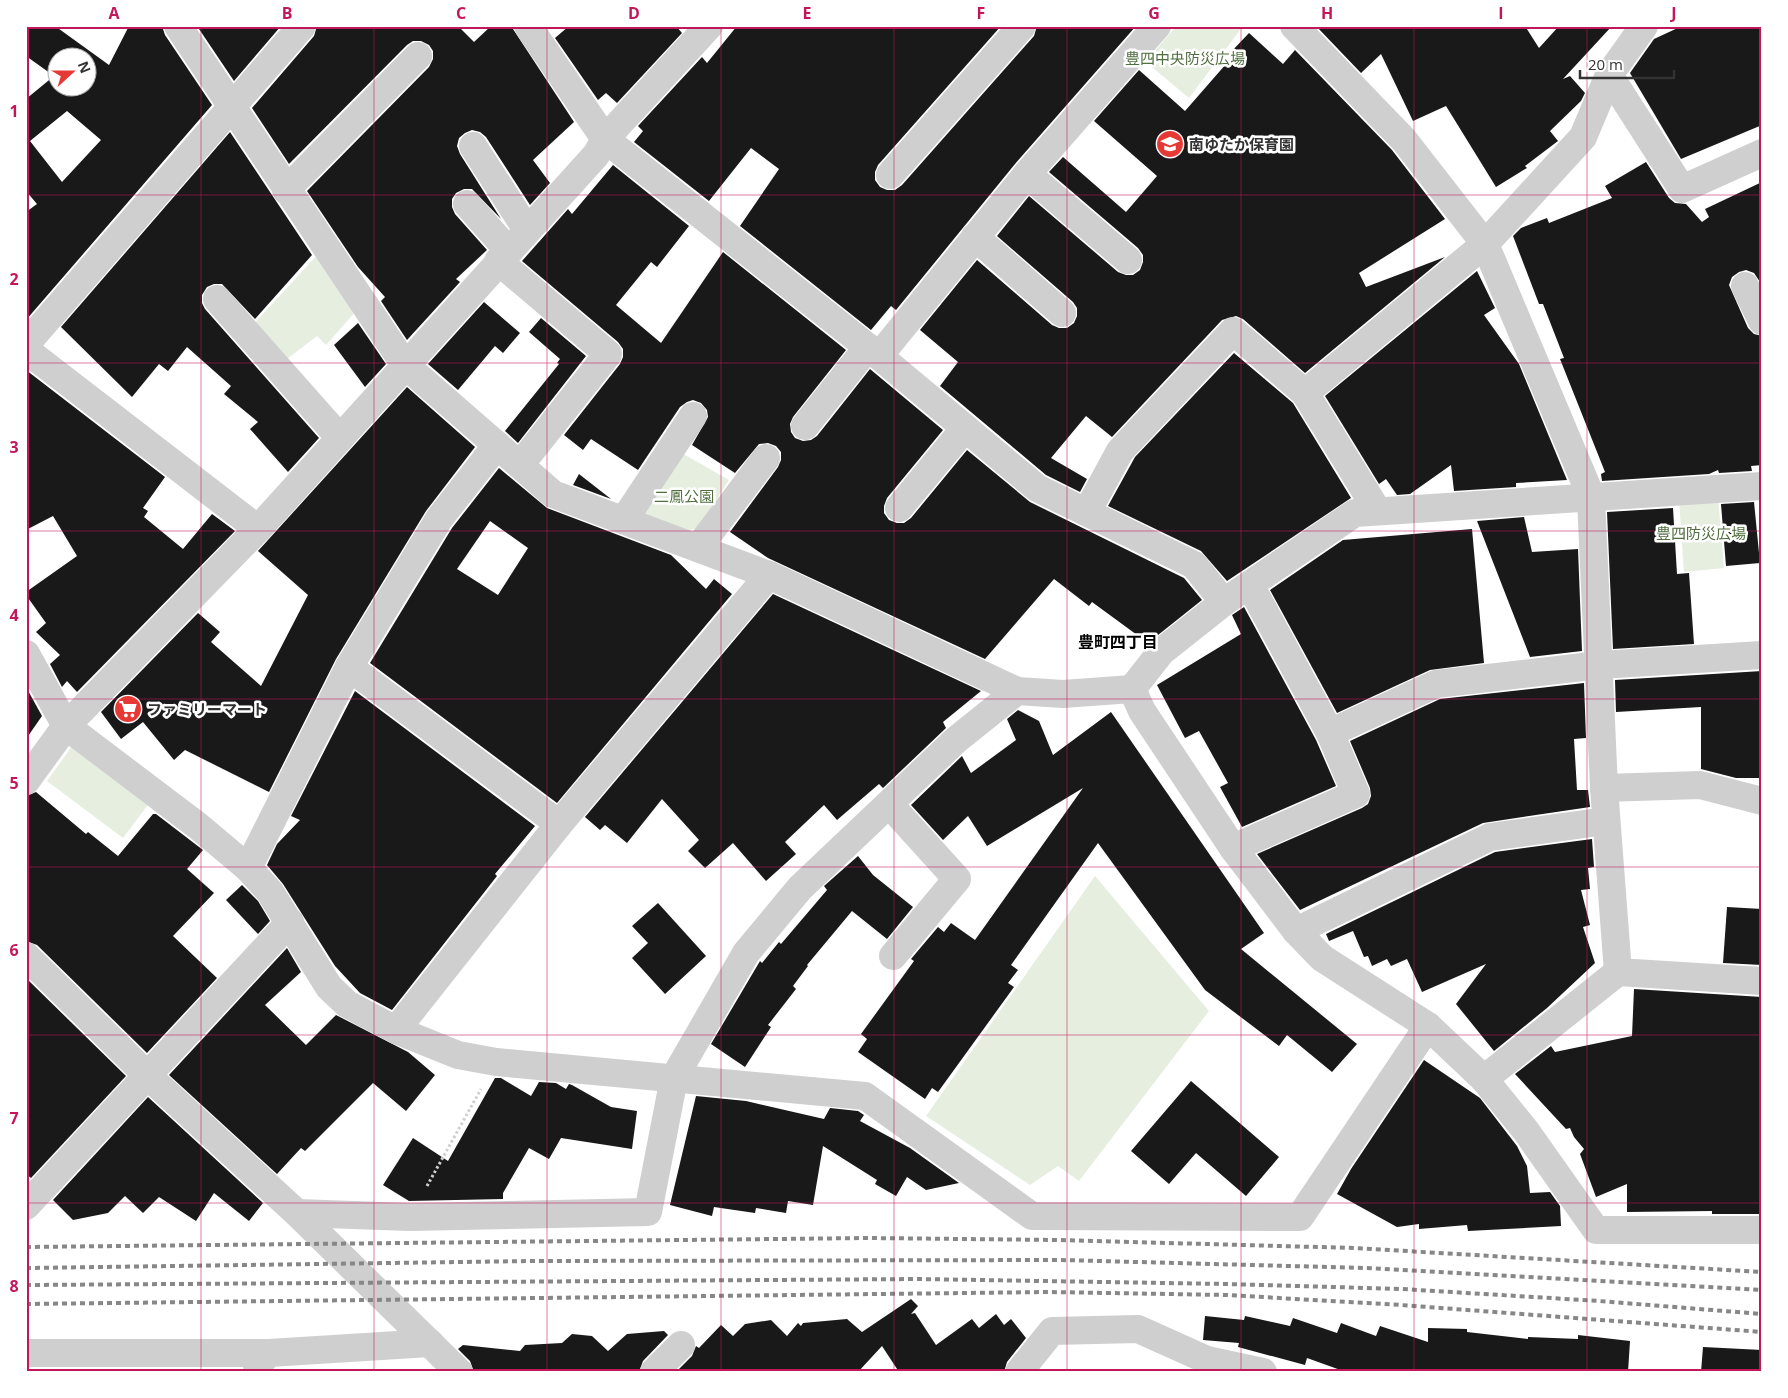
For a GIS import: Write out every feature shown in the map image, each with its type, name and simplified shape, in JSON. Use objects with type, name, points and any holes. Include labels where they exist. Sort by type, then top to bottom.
[{"type":"street","points":[[178,26],[286,190],[405,365],[553,494],[769,574],[1017,687],[1064,691],[1132,688],[1161,652],[1224,602],[1355,513],[1377,510],[1762,486]]},
{"type":"street","points":[[26,344],[302,26]]},
{"type":"street","points":[[528,26],[606,139],[873,351],[1037,488],[1194,565],[1224,602]]},
{"type":"street","points":[[890,175],[1022,26]]},
{"type":"street","points":[[805,426],[975,236],[1157,26]]},
{"type":"street","points":[[1294,26],[1404,140],[1485,244],[1591,498],[1600,665],[1604,788],[1618,972]]},
{"type":"street","points":[[1305,393],[1485,244],[1583,137],[1609,75],[1644,26]]},
{"type":"street","points":[[26,781],[66,726],[258,529],[596,155],[606,139],[697,31]]},
{"type":"street","points":[[286,190],[418,56]]},
{"type":"street","points":[[1609,75],[1682,189],[1762,153]]},
{"type":"street","points":[[473,146],[527,230]]},
{"type":"street","points":[[1027,174],[1128,260]]},
{"type":"street","points":[[467,204],[503,256],[608,354],[520,464]]},
{"type":"street","points":[[975,236],[1062,313]]},
{"type":"street","points":[[1745,286],[1762,321]]},
{"type":"street","points":[[217,299],[340,438]]},
{"type":"street","points":[[1087,512],[1120,451],[1233,331],[1305,393],[1377,510]]},
{"type":"street","points":[[26,350],[258,529]]},
{"type":"street","points":[[624,520],[694,416]]},
{"type":"street","points":[[899,508],[965,428]]},
{"type":"street","points":[[248,868],[350,667],[439,519],[497,445]]},
{"type":"street","points":[[698,548],[766,458]]},
{"type":"street","points":[[396,1030],[558,824],[769,574]]},
{"type":"street","points":[[1233,848],[1356,794],[1330,732],[1250,584]]},
{"type":"street","points":[[26,654],[66,726],[248,868],[270,892],[329,987],[347,1004],[396,1030],[458,1055],[496,1062],[674,1078],[798,1082],[865,1096],[1032,1216],[1300,1217],[1428,1026]]},
{"type":"street","points":[[1330,732],[1436,684],[1600,665],[1762,655]]},
{"type":"street","points":[[350,667],[558,824]]},
{"type":"street","points":[[297,1214],[410,1217],[648,1212],[674,1078],[746,953],[800,888],[862,838],[889,804],[956,740],[1017,687]]},
{"type":"street","points":[[1132,688],[1142,711],[1233,848],[1296,931],[1322,958],[1428,1026],[1484,1079],[1526,1131],[1596,1230],[1762,1230]]},
{"type":"street","points":[[1604,788],[1700,784],[1762,801]]},
{"type":"street","points":[[889,804],[957,878],[893,956]]},
{"type":"street","points":[[1296,931],[1490,837],[1606,821]]},
{"type":"street","points":[[26,1206],[149,1077],[290,922]]},
{"type":"street","points":[[26,956],[149,1077],[297,1214],[458,1372]]},
{"type":"street","points":[[1484,1079],[1618,972],[1762,980]]},
{"type":"street","points":[[1020,1372],[1052,1331],[1138,1329],[1207,1360],[1263,1372]]},
{"type":"street","points":[[26,1353],[260,1362],[430,1343]]},
{"type":"street","points":[[654,1372],[681,1345]]},
{"type":"path","points":[[410,1217],[496,1062]]},
{"type":"green space","name":"豊四中央防災広場","points":[[1176,26],[1243,26],[1189,98],[1146,62]]},
{"type":"green space","points":[[319,253],[357,310],[326,345],[317,336],[282,363],[251,327]]},
{"type":"green space","name":"二鳳公園","points":[[678,451],[729,480],[699,528],[680,532],[642,517]]},
{"type":"green space","name":"豊四防災広場","points":[[1718,497],[1724,568],[1684,572],[1679,499]]},
{"type":"green space","points":[[73,745],[150,802],[123,838],[47,781]]},
{"type":"green space","points":[[1095,876],[1209,1011],[1079,1181],[1058,1166],[1030,1185],[926,1116]]},
{"type":"building","points":[[26,26],[55,26],[85,48],[48,48],[48,72],[26,56]]},
{"type":"building","points":[[129,26],[162,26],[165,35],[212,105],[26,320],[26,212],[37,204],[26,191],[26,99],[48,81],[48,98],[98,98],[98,57],[109,65]],"holes":[[[67,111],[101,140],[62,182],[30,141]]]},
{"type":"building","points":[[197,26],[281,26],[234,81]]},
{"type":"building","points":[[317,26],[458,26],[474,42],[491,26],[511,26],[574,122],[533,160],[550,183],[530,205],[486,137],[480,132],[472,130],[459,138],[457,146],[460,154],[501,219],[472,189],[464,189],[456,193],[452,199],[452,207],[455,214],[487,250],[456,279],[460,282],[407,340],[381,301],[385,297],[358,267],[307,191],[429,67],[433,59],[433,51],[429,45],[421,41],[413,41],[407,45],[289,164],[252,108],[314,36]]},
{"type":"building","points":[[569,26],[676,26],[682,33],[617,103],[606,93],[598,100],[555,38]]},
{"type":"building","points":[[737,26],[1001,26],[878,165],[875,172],[875,180],[880,187],[887,190],[895,190],[902,185],[1034,36],[1037,26],[1136,26],[1015,164],[896,310],[891,306],[871,330],[740,226],[779,169],[751,148],[709,201],[634,142],[643,131],[638,126],[702,57],[707,63]]},
{"type":"building","points":[[1316,26],[1525,26],[1539,48],[1559,26],[1612,26],[1563,79],[1570,76],[1585,93],[1581,101],[1550,131],[1558,141],[1525,166],[1527,168],[1496,187],[1446,106],[1413,121],[1381,54],[1361,73]]},
{"type":"building","points":[[1682,26],[1762,26],[1762,125],[1681,159],[1630,73],[1654,39]]},
{"type":"building","points":[[1249,33],[1283,64],[1295,50],[1392,150],[1445,219],[1359,273],[1366,287],[1445,257],[1305,373],[1243,319],[1236,316],[1222,320],[1112,437],[1086,416],[1051,458],[1087,479],[1080,492],[1046,475],[940,386],[958,362],[920,330],[977,260],[1052,325],[1059,328],[1067,328],[1074,323],[1077,316],[1077,308],[1073,302],[997,236],[1029,196],[1118,272],[1133,275],[1140,270],[1143,255],[1138,248],[1049,172],[1063,157],[1126,212],[1157,176],[1094,121],[1139,70],[1185,111],[1233,56],[1230,53]]},
{"type":"building","points":[[230,132],[312,255],[255,319],[222,284],[214,284],[207,287],[202,295],[202,303],[205,309],[319,438],[288,472],[250,429],[258,422],[224,394],[231,386],[187,347],[168,371],[159,364],[132,397],[61,327]]},
{"type":"building","points":[[1646,162],[1669,198],[1675,203],[1686,204],[1702,222],[1709,217],[1705,209],[1762,182],[1762,285],[1754,273],[1746,270],[1732,277],[1729,285],[1748,328],[1754,334],[1762,336],[1762,465],[1751,466],[1752,471],[1719,473],[1718,470],[1709,474],[1602,481],[1601,474],[1605,472],[1560,359],[1564,358],[1543,304],[1539,304],[1513,236],[1521,228],[1547,218],[1549,223],[1612,198],[1605,186]]},
{"type":"building","points":[[613,165],[689,226],[657,267],[651,262],[616,305],[661,343],[723,252],[846,350],[793,417],[790,424],[791,432],[795,438],[803,441],[811,440],[817,436],[870,369],[943,430],[887,498],[884,513],[889,520],[904,523],[911,518],[967,450],[1030,502],[1184,578],[1202,600],[1148,643],[1092,602],[1089,606],[1054,579],[985,659],[768,558],[730,532],[778,467],[781,460],[781,452],[776,446],[768,443],[759,444],[735,473],[692,445],[708,417],[707,410],[701,403],[693,400],[680,407],[638,470],[591,439],[583,450],[564,435],[620,364],[623,357],[623,349],[618,342],[522,261],[568,209],[572,214]]},
{"type":"building","points":[[1477,271],[1495,308],[1484,315],[1519,364],[1567,480],[1516,483],[1516,487],[1454,491],[1451,465],[1410,494],[1397,495],[1386,479],[1379,484],[1325,396]]},
{"type":"building","points":[[484,302],[520,333],[503,353],[495,346],[458,390],[428,364]]},
{"type":"building","points":[[541,318],[586,356],[518,443],[505,431],[559,364],[557,363],[560,359],[529,332]]},
{"type":"building","points":[[358,323],[386,364],[365,387],[334,345]]},
{"type":"building","points":[[1234,353],[1293,403],[1351,498],[1227,581],[1201,551],[1108,506],[1135,457]]},
{"type":"building","points":[[26,370],[165,477],[143,508],[148,511],[144,517],[183,549],[212,514],[235,531],[77,692],[67,681],[62,687],[50,664],[60,655],[36,632],[46,623],[26,595],[26,592],[77,556],[53,516],[26,530]]},
{"type":"building","points":[[407,387],[475,447],[426,511],[336,659],[269,792],[185,750],[174,760],[143,722],[121,739],[101,712],[198,613],[220,632],[211,642],[261,686],[308,595],[258,551]]},
{"type":"building","points":[[499,468],[547,508],[671,555],[706,589],[714,579],[732,594],[557,803],[370,663],[452,528]],"holes":[[[490,521],[528,548],[498,595],[457,569]]]},
{"type":"building","points":[[579,474],[611,499],[573,485]]},
{"type":"building","points":[[1754,502],[1760,563],[1726,566],[1721,504]]},
{"type":"building","points":[[1673,508],[1677,574],[1689,573],[1694,644],[1613,649],[1607,512]]},
{"type":"building","points":[[1524,517],[1532,552],[1578,549],[1582,651],[1530,657],[1477,521]]},
{"type":"building","points":[[1472,529],[1484,663],[1430,670],[1337,713],[1270,590],[1343,540]]},
{"type":"building","points":[[773,594],[981,691],[943,722],[946,728],[883,788],[879,784],[837,820],[824,805],[785,842],[796,854],[766,881],[733,843],[705,868],[688,851],[699,840],[662,799],[627,843],[605,825],[600,830],[585,817]]},
{"type":"building","points":[[1244,607],[1316,740],[1336,786],[1242,827],[1220,787],[1228,783],[1199,731],[1185,738],[1157,685],[1241,634],[1232,615]]},
{"type":"building","points":[[1762,671],[1762,778],[1736,778],[1701,769],[1701,707],[1616,712],[1615,680]]},
{"type":"building","points":[[1584,683],[1586,738],[1574,739],[1577,790],[1588,790],[1590,807],[1483,823],[1300,910],[1257,854],[1368,804],[1371,796],[1370,788],[1350,741],[1440,699]]},
{"type":"building","points":[[26,687],[42,716],[26,739]]},
{"type":"building","points":[[355,691],[535,826],[495,874],[497,876],[392,1010],[360,993],[335,966],[283,884],[267,865],[277,844],[300,820],[291,816]]},
{"type":"building","points":[[1018,710],[1039,721],[1053,755],[1111,712],[1264,933],[1241,949],[1357,1044],[1332,1072],[1287,1035],[1279,1046],[1205,990],[1098,843],[1011,965],[1018,970],[1008,983],[1014,987],[938,1092],[932,1088],[925,1099],[858,1052],[867,1039],[861,1034],[914,961],[911,959],[938,927],[944,932],[951,923],[975,940],[1083,788],[987,846],[968,816],[943,840],[911,805],[962,756],[971,773],[1016,740],[1007,719]]},
{"type":"building","points":[[36,792],[86,834],[88,832],[118,856],[153,814],[156,814],[203,850],[187,869],[214,893],[173,936],[217,978],[147,1053],[37,945],[26,941],[26,796]]},
{"type":"building","points":[[1592,839],[1594,867],[1588,868],[1590,889],[1581,890],[1590,925],[1583,927],[1595,963],[1547,1008],[1494,1051],[1456,1004],[1486,964],[1422,992],[1407,959],[1391,966],[1387,959],[1372,966],[1368,956],[1364,957],[1353,931],[1329,941],[1326,934],[1495,852]]},
{"type":"building","points":[[858,856],[873,875],[913,907],[887,939],[852,911],[807,965],[793,986],[796,989],[768,1025],[771,1027],[745,1067],[711,1044],[760,961],[762,963],[779,942],[781,944],[827,890],[824,886]]},
{"type":"building","points":[[242,885],[258,901],[270,921],[258,934],[226,900]]},
{"type":"building","points":[[658,903],[706,956],[665,994],[632,958],[648,943],[632,926]]},
{"type":"building","points":[[1727,907],[1762,909],[1762,965],[1723,963]]},
{"type":"building","points":[[287,948],[301,972],[265,1005],[306,1045],[336,1015],[408,1052],[435,1075],[406,1111],[373,1083],[305,1151],[301,1148],[277,1174],[169,1075]]},
{"type":"building","points":[[26,978],[126,1076],[31,1178],[26,1174]]},
{"type":"building","points":[[1634,989],[1762,997],[1762,1214],[1712,1214],[1712,1211],[1627,1212],[1627,1184],[1596,1197],[1580,1154],[1584,1149],[1574,1137],[1570,1128],[1566,1129],[1515,1074],[1551,1046],[1555,1052],[1632,1036]]},
{"type":"building","points":[[1424,1060],[1480,1098],[1517,1146],[1527,1166],[1530,1193],[1550,1192],[1560,1206],[1561,1226],[1468,1231],[1467,1225],[1419,1229],[1419,1224],[1397,1227],[1337,1194],[1351,1169]]},
{"type":"building","points":[[495,1078],[501,1078],[531,1096],[539,1082],[556,1083],[566,1089],[569,1084],[611,1107],[637,1111],[632,1149],[561,1138],[549,1159],[529,1148],[503,1193],[503,1199],[409,1201],[383,1185],[413,1138],[448,1161]]},
{"type":"building","points":[[1191,1081],[1279,1157],[1246,1196],[1196,1153],[1169,1184],[1131,1151]]},
{"type":"building","points":[[696,1096],[746,1101],[824,1119],[830,1108],[858,1111],[864,1115],[860,1121],[910,1148],[959,1183],[926,1190],[907,1177],[896,1196],[875,1184],[877,1180],[823,1146],[813,1205],[788,1201],[786,1213],[756,1208],[755,1213],[714,1207],[712,1216],[670,1205]]},
{"type":"building","points":[[148,1097],[263,1203],[249,1221],[214,1193],[196,1221],[159,1197],[143,1213],[125,1196],[108,1213],[73,1220],[53,1200]]},
{"type":"building","points":[[911,1299],[918,1306],[911,1314],[915,1313],[936,1345],[972,1319],[979,1328],[996,1314],[1004,1325],[1011,1319],[1026,1338],[1007,1362],[1004,1372],[899,1372],[882,1346],[858,1372],[676,1372],[692,1356],[696,1346],[699,1348],[721,1325],[733,1336],[745,1324],[771,1320],[787,1336],[798,1323],[801,1326],[803,1323],[847,1319],[862,1332]]},
{"type":"building","points":[[1205,1316],[1244,1320],[1245,1316],[1290,1326],[1293,1318],[1337,1333],[1341,1323],[1376,1336],[1380,1326],[1428,1342],[1428,1328],[1467,1329],[1467,1332],[1528,1339],[1528,1337],[1578,1339],[1578,1335],[1630,1341],[1628,1372],[1346,1372],[1307,1358],[1305,1365],[1238,1347],[1239,1343],[1203,1340]]},
{"type":"building","points":[[664,1331],[668,1335],[643,1361],[639,1372],[474,1372],[470,1361],[458,1349],[463,1345],[520,1351],[525,1345],[562,1343],[572,1334],[592,1336],[608,1351],[627,1334]]},
{"type":"building","points":[[1703,1347],[1762,1350],[1762,1372],[1701,1372]]},
{"type":"railway","points":[[26,1247],[869,1238],[1057,1240],[1355,1248],[1762,1272]]},
{"type":"railway","points":[[26,1268],[532,1261],[1061,1260],[1366,1268],[1762,1290]]},
{"type":"railway","points":[[26,1285],[918,1279],[1227,1284],[1402,1289],[1599,1301],[1762,1314]]},
{"type":"railway","points":[[26,1304],[1049,1292],[1227,1295],[1401,1305],[1762,1332]]},
{"type":"place","name":"南ゆたか保育園","points":[[1170,144]]},
{"type":"place","name":"ファミリーマート","points":[[128,709]]},
{"type":"district","name":"豊町四丁目","points":[[1118,642]]}]
